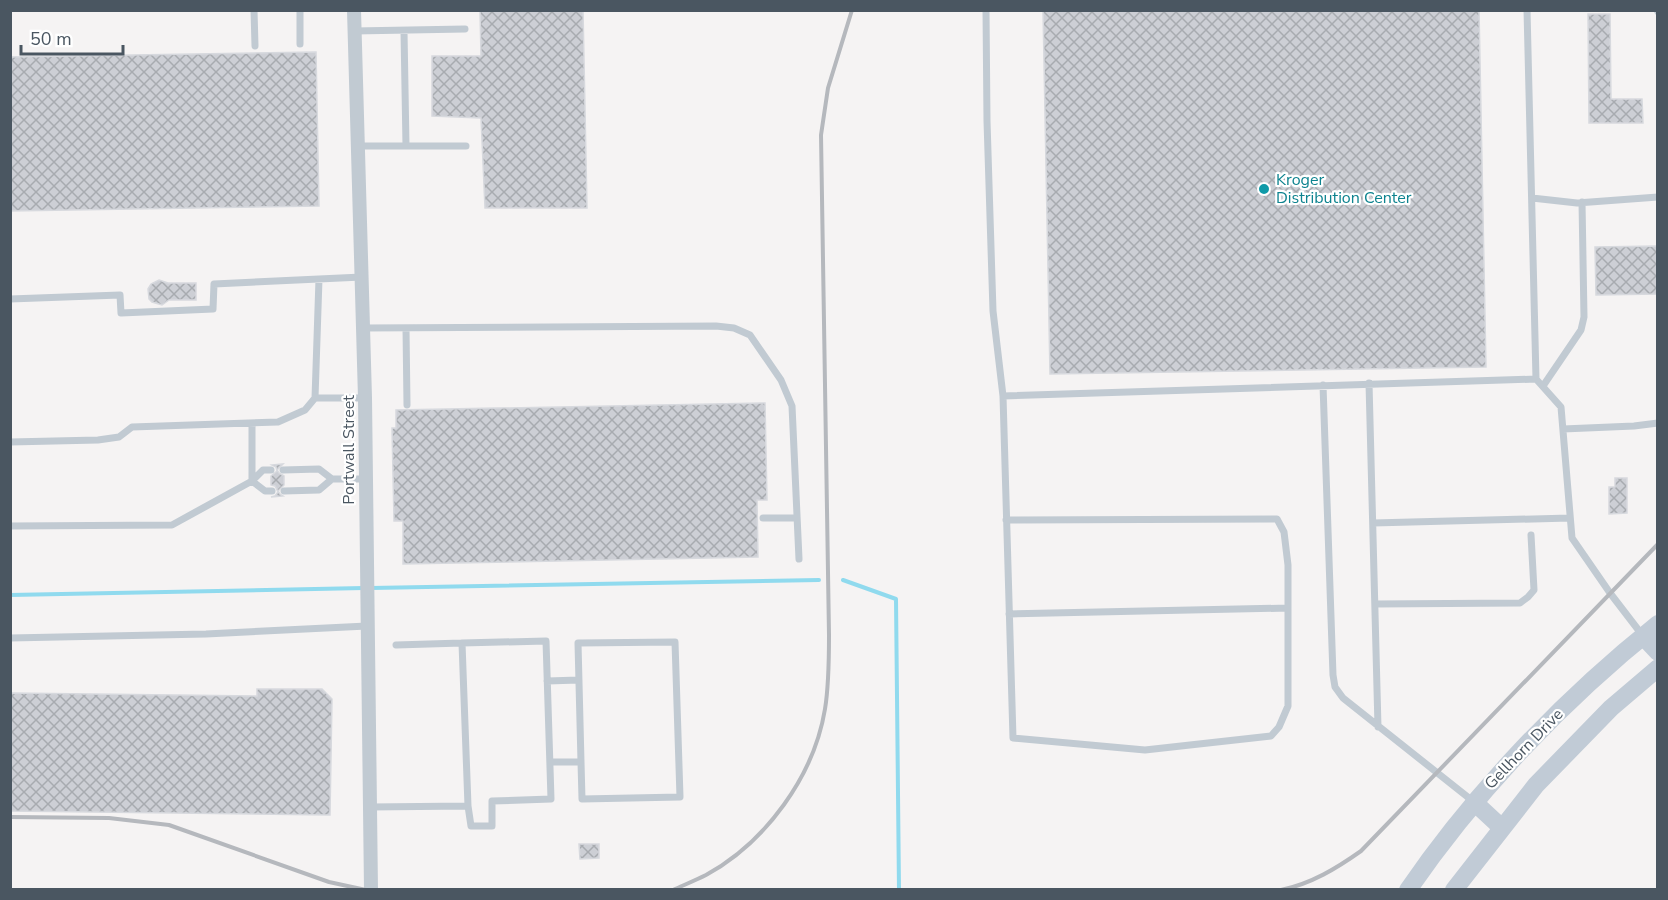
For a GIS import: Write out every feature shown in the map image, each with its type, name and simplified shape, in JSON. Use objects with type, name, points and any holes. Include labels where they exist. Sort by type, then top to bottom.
[{"type":"main road","name":"Gellhorn Drive","points":[[1408,890],[1474,802],[1578,693],[1658,624]]},
{"type":"main road","points":[[1643,636],[1658,652]]},
{"type":"main road","name":"Gellhorn Drive","points":[[1454,890],[1536,785],[1611,708],[1658,668]]},
{"type":"main road","points":[[1474,802],[1502,828]]},
{"type":"street","name":"Portwall Street","points":[[354,10],[365,398],[371,890]]},
{"type":"lane","points":[[254,10],[255,46]]},
{"type":"lane","points":[[300,10],[300,44]]},
{"type":"lane","points":[[986,10],[993,311],[1003,396],[1006,520],[1013,738],[1145,750],[1271,736],[1279,727],[1288,706],[1288,565],[1284,532],[1277,519],[1006,520]]},
{"type":"lane","points":[[1527,10],[1536,379],[1561,408],[1572,538],[1643,636]]},
{"type":"lane","points":[[354,31],[465,29]]},
{"type":"lane","points":[[404,30],[406,146]]},
{"type":"lane","points":[[358,146],[466,146]]},
{"type":"lane","points":[[1532,198],[1582,202],[1658,197]]},
{"type":"lane","points":[[1543,386],[1581,330],[1584,317],[1582,202]]},
{"type":"lane","points":[[10,299],[120,295],[121,313],[166,312],[213,309],[214,284],[362,277]]},
{"type":"lane","points":[[10,442],[98,440],[119,437],[132,427],[278,422],[305,410],[315,398],[319,279]]},
{"type":"lane","points":[[363,328],[716,326],[734,328],[750,335],[781,380],[792,406],[799,559]]},
{"type":"lane","points":[[406,328],[407,405]]},
{"type":"lane","points":[[1003,396],[1536,379]]},
{"type":"lane","points":[[1369,384],[1378,727]]},
{"type":"lane","points":[[1323,385],[1335,687],[1343,698],[1378,727],[1474,802]]},
{"type":"lane","points":[[315,398],[365,398]]},
{"type":"lane","points":[[252,423],[252,481]]},
{"type":"lane","points":[[1563,429],[1658,423]]},
{"type":"lane","points":[[284,470],[319,469],[332,479],[365,479]]},
{"type":"lane","points":[[10,526],[172,525],[252,481],[263,470],[271,470]]},
{"type":"lane","points":[[284,491],[319,490],[332,479]]},
{"type":"lane","points":[[252,481],[265,491],[272,491]]},
{"type":"lane","points":[[763,518],[797,518]]},
{"type":"lane","points":[[1373,523],[1570,518]]},
{"type":"lane","points":[[1375,604],[1520,603],[1534,590],[1531,535]]},
{"type":"lane","points":[[1009,614],[1288,608]]},
{"type":"lane","points":[[10,638],[206,634],[368,626]]},
{"type":"lane","points":[[396,645],[462,643],[546,641],[550,799],[492,801],[492,826],[471,826],[468,806],[462,643]]},
{"type":"lane","points":[[675,642],[680,797],[582,799],[581,762],[578,643],[675,642]]},
{"type":"lane","points":[[547,681],[579,680]]},
{"type":"lane","points":[[549,762],[581,762]]},
{"type":"lane","points":[[370,807],[468,806]]},
{"type":"building","points":[[480,10],[583,10],[587,208],[485,208],[481,118],[432,116],[432,56],[481,56]]},
{"type":"building","name":"Kroger Distribution Center","points":[[1043,10],[1479,10],[1486,367],[1050,374]]},
{"type":"building","points":[[1588,14],[1610,14],[1611,99],[1642,99],[1643,123],[1589,123]]},
{"type":"building","points":[[316,52],[319,206],[10,211],[10,57]]},
{"type":"building","points":[[1658,246],[1658,294],[1596,295],[1595,247]]},
{"type":"building","points":[[159,280],[168,283],[196,283],[196,300],[169,300],[162,305],[152,302],[149,299],[148,289],[151,284]]},
{"type":"building","points":[[765,403],[767,500],[757,500],[758,557],[403,564],[403,521],[394,521],[392,428],[396,428],[396,410]]},
{"type":"building","points":[[283,464],[277,470],[284,476],[284,485],[278,491],[283,496],[271,497],[278,492],[275,486],[271,485],[271,476],[277,471],[272,465]]},
{"type":"building","points":[[1615,478],[1627,478],[1627,513],[1609,514],[1609,487],[1615,487]]},
{"type":"building","points":[[257,689],[322,689],[332,699],[330,815],[10,811],[10,693],[257,696]]},
{"type":"building","points":[[579,844],[599,844],[599,858],[580,859]]},
{"type":"waterway","points":[[371,588],[819,580]]},
{"type":"waterway","points":[[843,580],[896,599],[899,890]]},
{"type":"waterway","points":[[10,595],[364,588]]},
{"type":"railway","points":[[673,890],[706,875],[728,861],[767,826],[784,805],[810,759],[825,709],[829,635],[821,135],[828,88],[852,10]]},
{"type":"railway","points":[[1281,890],[1323,875],[1361,851],[1658,544]]},
{"type":"railway","points":[[10,817],[109,818],[169,825],[329,882],[366,890]]},
{"type":"place","name":"Kroger Distribution Center","points":[[1264,189]]}]
